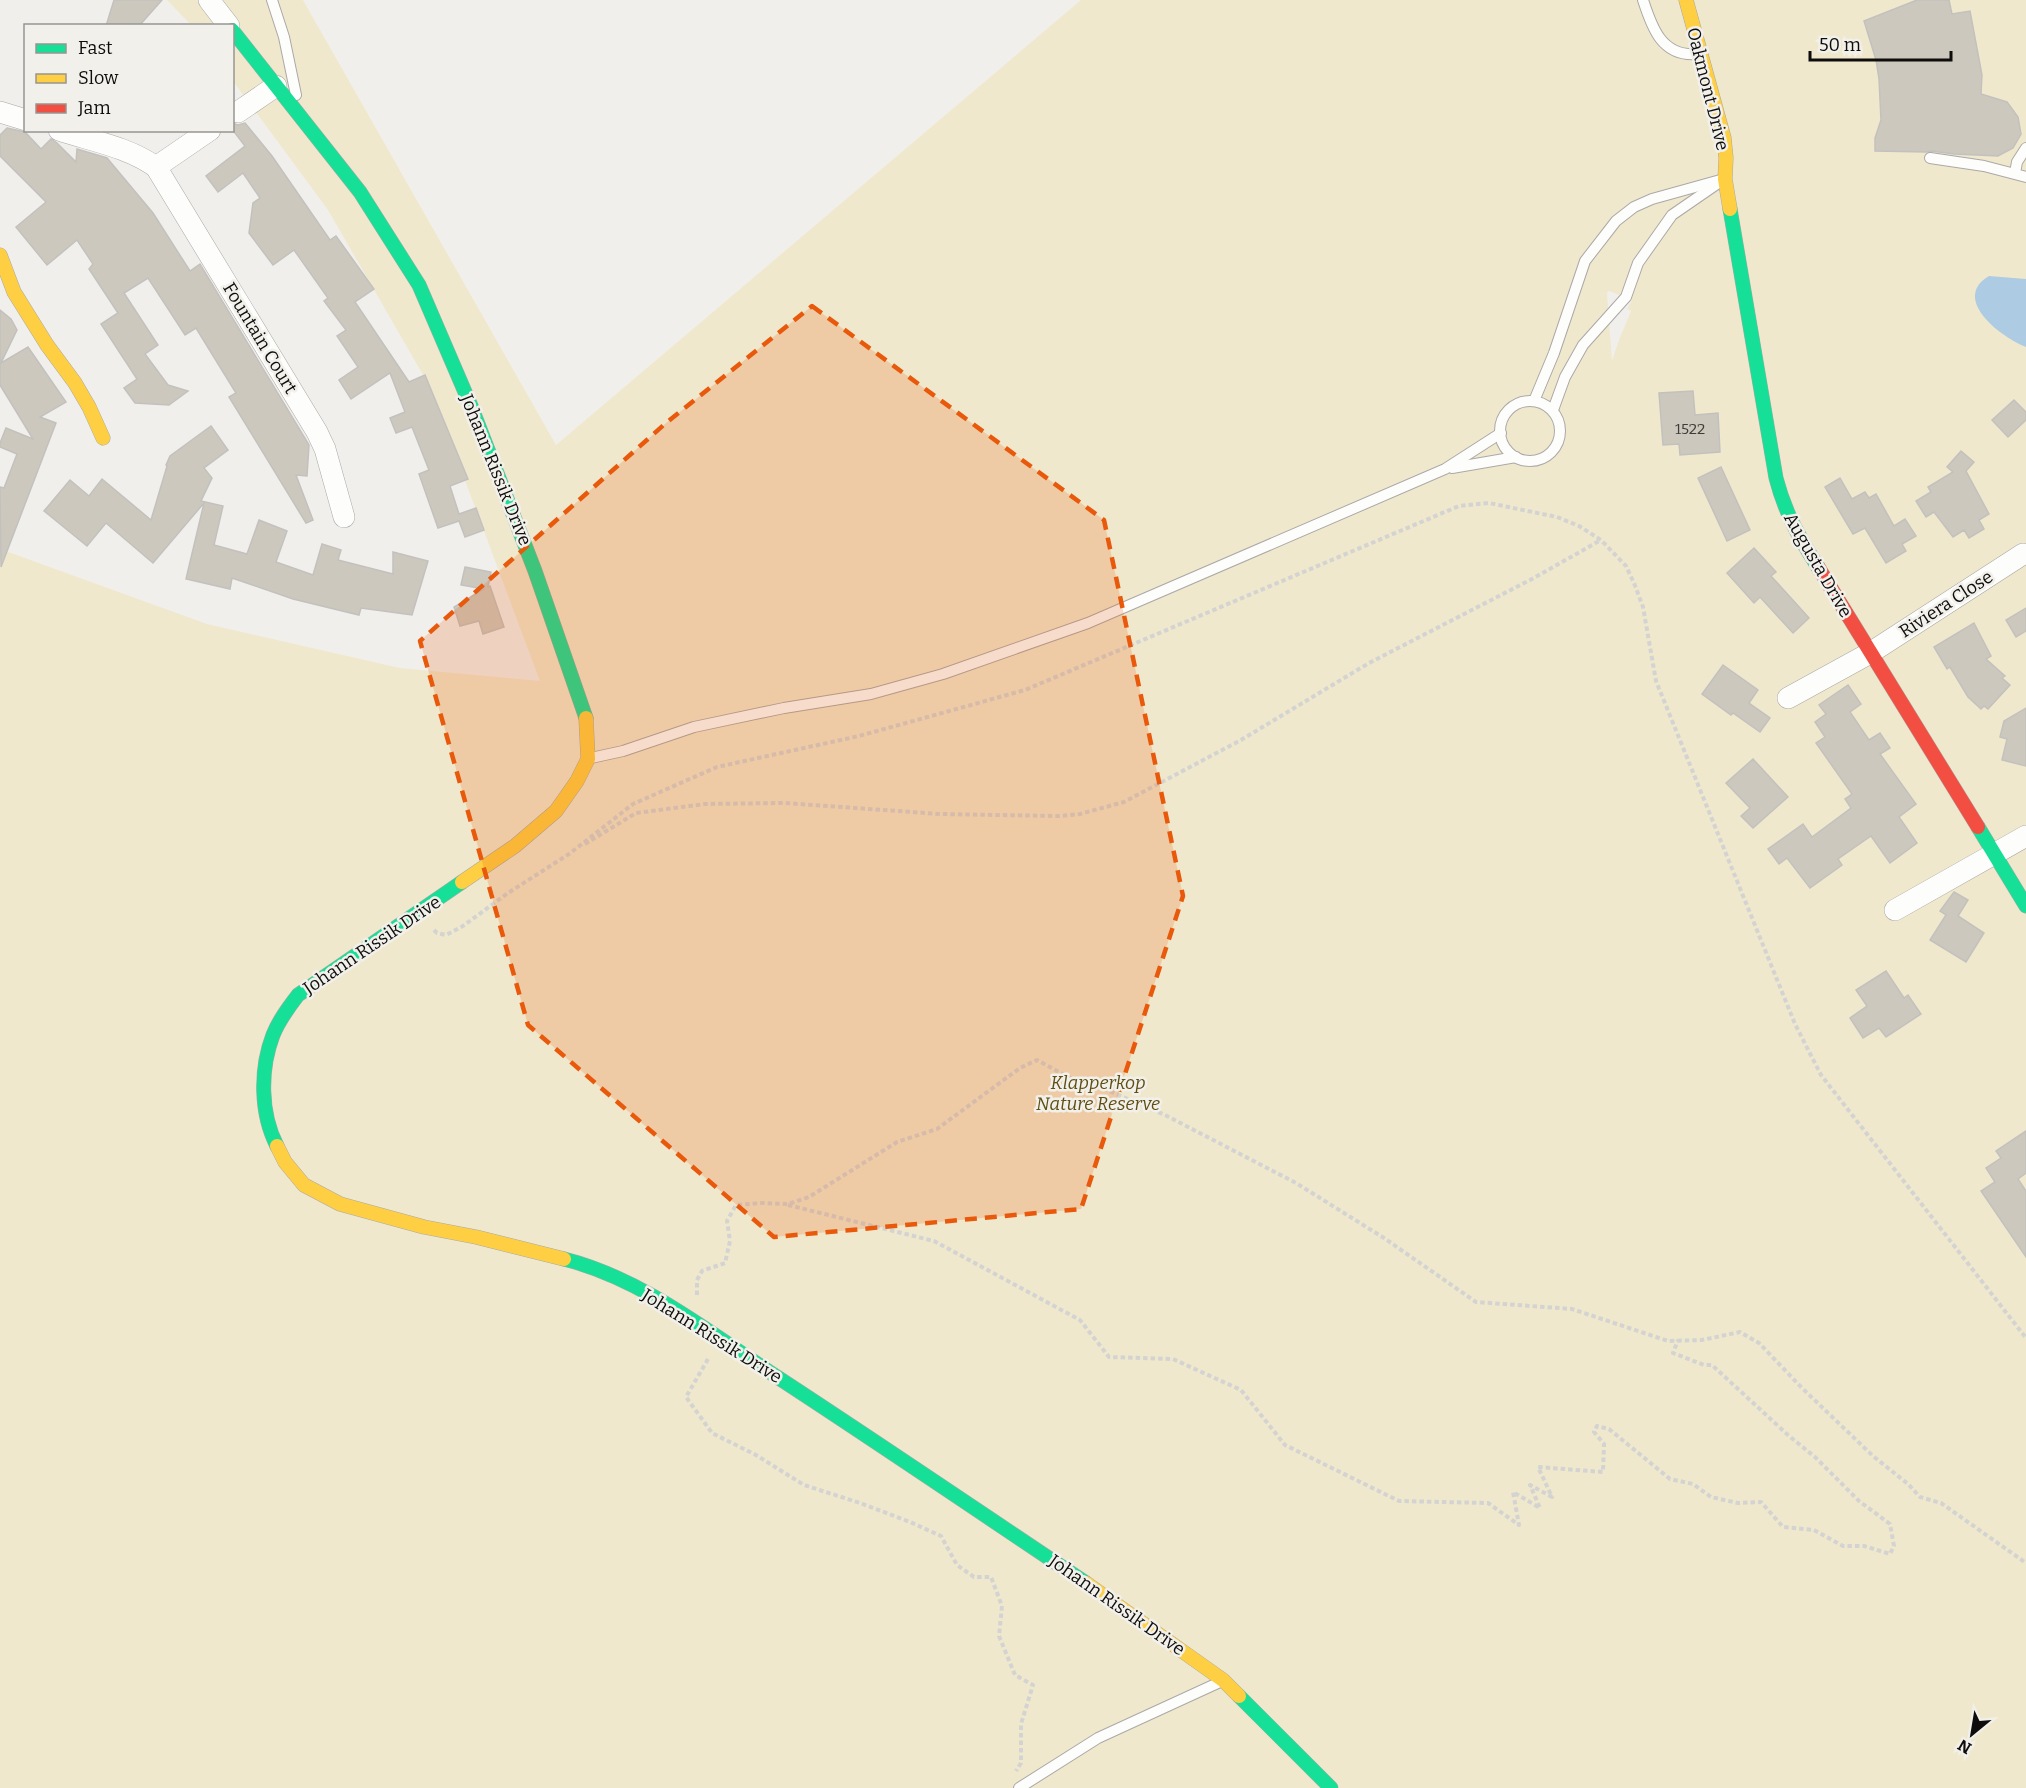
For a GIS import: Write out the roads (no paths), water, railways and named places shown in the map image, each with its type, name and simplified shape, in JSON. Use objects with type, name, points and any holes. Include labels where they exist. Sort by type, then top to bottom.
[{"type":"street","points":[[209,0],[227,24]]},
{"type":"street","name":"Oakmont Drive","points":[[1686,0],[1724,138],[1725,179]]},
{"type":"street","name":"Johann Rissik Drive","points":[[234,33],[360,192],[419,285],[471,406],[531,560],[585,711],[588,730],[588,759],[577,781],[556,811],[515,846],[298,995],[283,1014],[273,1035],[264,1067],[266,1106],[274,1140],[285,1162],[304,1185],[340,1204],[424,1227],[583,1264],[655,1296],[1108,1598],[1223,1680],[1331,1788]]},
{"type":"street","points":[[238,112],[276,86]]},
{"type":"street","points":[[0,112],[24,119]]},
{"type":"street","points":[[65,132],[120,149],[156,167],[207,132]]},
{"type":"street","name":"Fountain Court","points":[[156,167],[317,432],[325,448],[344,517]]},
{"type":"street","name":"Augusta Drive","points":[[1725,179],[1782,502],[1791,522],[1870,653],[2026,906]]},
{"type":"street","points":[[0,255],[14,292],[47,345],[75,382],[103,438]]},
{"type":"street","name":"Riviera Close","points":[[1788,698],[1870,653],[2023,554]]},
{"type":"street","points":[[1895,910],[2026,836]]},
{"type":"lane","points":[[272,0],[284,37],[302,118]]},
{"type":"lane","points":[[1643,0],[1655,30],[1668,48],[1682,54],[1701,54]]},
{"type":"lane","points":[[2015,173],[2017,162],[2026,148]]},
{"type":"lane","points":[[1930,158],[1984,166],[2026,177]]},
{"type":"lane","points":[[1534,401],[1554,353],[1584,261],[1616,221],[1634,207],[1652,199],[1725,179]]},
{"type":"lane","points":[[1553,410],[1565,376],[1583,345],[1626,297],[1638,263],[1672,215],[1725,179]]},
{"type":"lane","points":[[1445,469],[1516,457],[1536,460],[1546,456],[1554,450],[1559,441],[1560,431],[1553,410],[1534,401],[1523,402],[1506,413],[1502,422],[1503,443],[1516,457]]},
{"type":"lane","points":[[588,759],[623,751],[694,727],[784,708],[871,694],[943,674],[1088,623],[1445,469],[1501,433]]},
{"type":"lane","points":[[1015,1784],[1098,1738],[1223,1680]]},
{"type":"water","points":[[1989,276],[2026,279],[2026,347],[1993,327],[1977,306],[1975,296],[1978,285]]},
{"type":"park label","name":"Klapperkop Nature Reserve","points":[[1098,1093]]}]
